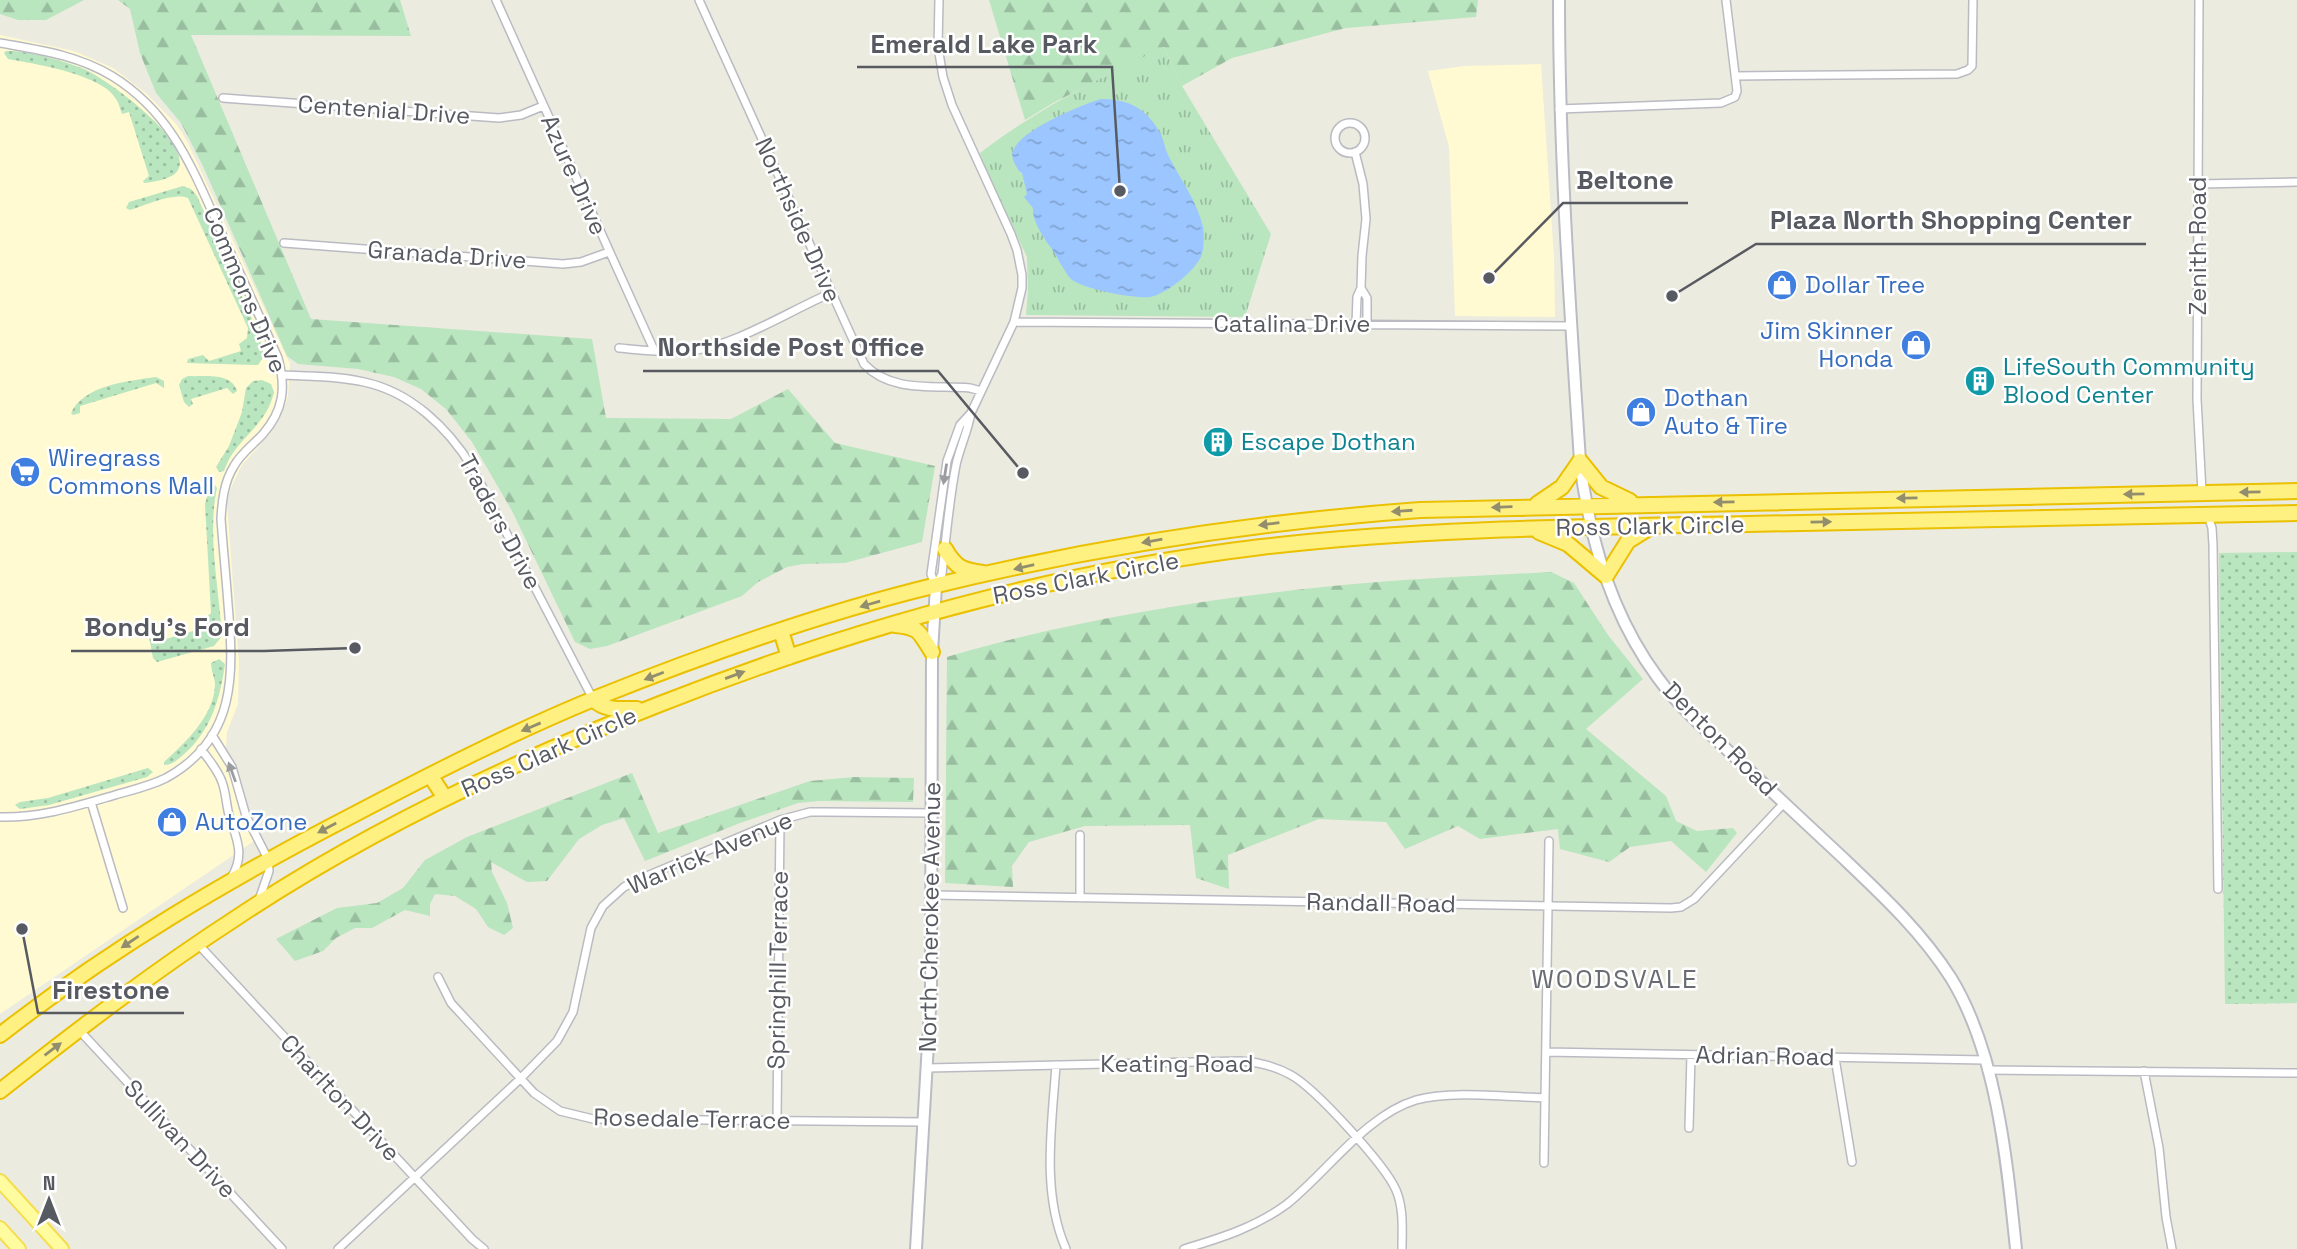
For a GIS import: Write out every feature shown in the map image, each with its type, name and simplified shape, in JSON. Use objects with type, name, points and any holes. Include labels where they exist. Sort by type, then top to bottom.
[{"type":"highway","points":[[1535,506],[1562,487],[1580,461],[1601,487],[1637,504]]},
{"type":"highway","name":"Ross Clark Circle","points":[[0,1035],[129,943],[229,881],[494,743],[593,699],[780,631],[936,586],[1098,551],[1219,531],[1366,514],[1535,506],[2297,491]]},
{"type":"highway","points":[[2202,492],[2207,516]]},
{"type":"highway","points":[[2052,495],[2053,518]]},
{"type":"highway","points":[[1858,522],[1865,510],[1867,499]]},
{"type":"highway","points":[[1458,531],[1469,517],[1471,508]]},
{"type":"highway","name":"Ross Clark Circle","points":[[0,1091],[79,1030],[258,904],[348,850],[445,798],[649,708],[789,657],[933,612],[1077,578],[1223,552],[1368,536],[1532,528],[2297,513]]},
{"type":"highway","points":[[1366,514],[1368,536]]},
{"type":"highway","points":[[1532,528],[1568,544],[1606,576],[1628,541],[1652,526]]},
{"type":"highway","points":[[1219,531],[1223,552]]},
{"type":"highway","points":[[945,550],[954,565],[992,574]]},
{"type":"highway","points":[[887,625],[913,627],[932,652]]},
{"type":"highway","points":[[780,631],[789,657]]},
{"type":"highway","points":[[593,699],[608,709],[649,708]]},
{"type":"highway","points":[[429,775],[445,798]]},
{"type":"main road","points":[[0,1181],[62,1249]]},
{"type":"main road","points":[[0,1228],[19,1249]]},
{"type":"street","name":"Azure Drive","points":[[496,0],[654,350]]},
{"type":"street","name":"Northside Drive","points":[[699,0],[864,364],[880,378],[897,384],[950,386],[981,391]]},
{"type":"street","name":"North Cherokee Avenue","points":[[916,1249],[928,1068],[933,895],[933,612],[936,586],[942,574],[956,464],[971,413],[1014,322],[1022,288],[1021,263],[1011,234],[945,84],[938,47],[939,0]]},
{"type":"street","name":"Denton Road","points":[[1559,0],[1559,109],[1580,461],[1585,505],[1606,576],[1628,629],[1659,679],[1704,729],[1886,899],[1930,948],[1963,999],[1986,1065],[2005,1153],[2016,1249]]},
{"type":"street","points":[[1559,109],[1721,103],[1735,97],[1737,91],[1726,0]]},
{"type":"street","points":[[1735,76],[1957,74],[1972,66],[1973,0]]},
{"type":"street","name":"Zenith Road","points":[[2199,0],[2197,399],[2202,492]]},
{"type":"street","name":"Commons Drive","points":[[0,43],[58,54],[96,68],[140,96],[164,121],[189,161],[278,358],[284,388],[278,409],[263,434],[235,464],[223,494],[221,519],[232,673],[226,706],[212,735],[201,749],[165,778],[43,815],[0,817]]},
{"type":"street","name":"Centenial Drive","points":[[223,98],[499,118],[521,115],[543,106]]},
{"type":"street","points":[[1345,123],[1355,123],[1364,134],[1364,143],[1355,152],[1343,151],[1336,144],[1335,134],[1345,123]]},
{"type":"street","points":[[1355,152],[1363,184],[1366,219],[1362,288],[1367,298],[1367,324]]},
{"type":"street","points":[[2198,184],[2297,182]]},
{"type":"street","name":"Granada Drive","points":[[284,243],[563,264],[580,262],[609,252]]},
{"type":"street","points":[[1356,325],[1357,297],[1362,288]]},
{"type":"street","points":[[619,348],[690,351],[713,345],[831,293]]},
{"type":"street","name":"Catalina Drive","points":[[1014,322],[1571,326]]},
{"type":"street","name":"Traders Drive","points":[[283,375],[365,382],[392,392],[417,406],[439,424],[457,443],[472,467],[593,699]]},
{"type":"street","name":"North Cherokee Avenue","points":[[936,586],[931,574],[947,461],[960,425],[971,413]]},
{"type":"street","points":[[2207,516],[2212,528],[2213,545],[2218,890]]},
{"type":"street","points":[[212,735],[232,767],[246,816],[268,859],[267,881],[258,904]]},
{"type":"street","points":[[201,749],[217,770],[237,832],[239,858],[229,881]]},
{"type":"street","points":[[91,802],[123,908]]},
{"type":"street","name":"Randall Road","points":[[933,895],[1681,907],[1704,889],[1784,803]]},
{"type":"street","name":"Warrick Avenue","points":[[338,1249],[557,1041],[576,999],[585,945],[591,928],[596,916],[613,895],[642,877],[779,820],[810,812],[933,813]]},
{"type":"street","name":"Springhill Terrace","points":[[777,1121],[779,820]]},
{"type":"street","points":[[1080,835],[1080,898]]},
{"type":"street","points":[[1544,1163],[1549,841]]},
{"type":"street","name":"Charlton Drive","points":[[198,944],[414,1178],[484,1249]]},
{"type":"street","name":"Rosedale Terrace","points":[[438,976],[451,1003],[520,1079],[551,1106],[582,1118],[924,1122]]},
{"type":"street","name":"Sullivan Drive","points":[[79,1030],[282,1249]]},
{"type":"street","name":"Adrian Road","points":[[1546,1052],[1835,1058],[2144,1072],[2297,1073]]},
{"type":"street","points":[[1689,1128],[1691,1055]]},
{"type":"street","points":[[1835,1058],[1852,1162]]},
{"type":"street","name":"Keating Road","points":[[928,1068],[1240,1061],[1281,1069],[1306,1085],[1387,1174],[1402,1209],[1402,1249]]},
{"type":"street","points":[[1055,1065],[1051,1189],[1055,1218],[1066,1249]]},
{"type":"street","points":[[2144,1072],[2159,1147],[2172,1249]]},
{"type":"street","points":[[1184,1249],[1241,1230],[1271,1214],[1301,1192],[1357,1139],[1393,1110],[1424,1098],[1444,1096],[1545,1098]]},
{"type":"shaded area","points":[[0,35],[74,51],[113,68],[147,94],[177,125],[188,143],[290,364],[288,397],[281,416],[270,434],[242,465],[227,503],[239,663],[238,704],[227,732],[226,748],[235,764],[260,837],[0,1014]]},
{"type":"shaded area","points":[[1541,64],[1554,257],[1555,317],[1455,316],[1449,147],[1428,71],[1464,66]]},
{"type":"green space","points":[[0,0],[84,0],[46,20],[18,20],[0,14]]},
{"type":"green space","points":[[118,0],[400,0],[411,36],[191,35],[311,319],[592,339],[606,418],[731,419],[788,389],[835,443],[935,466],[922,542],[845,563],[787,567],[758,582],[742,596],[607,646],[590,649],[575,642],[512,511],[472,442],[446,409],[421,389],[394,377],[358,369],[298,364],[287,356],[202,164],[181,123],[156,93],[140,53],[130,9]]},
{"type":"green space","points":[[989,0],[1478,0],[1476,17],[1346,28],[1232,58],[1182,86],[1164,47],[1025,120]]},
{"type":"green space","points":[[1164,47],[1182,86],[1271,234],[1245,317],[1026,315],[1027,257],[980,153],[1046,108]]},
{"type":"green space","points":[[4,53],[35,54],[66,63],[84,69],[111,85],[146,113],[173,144],[179,158],[176,173],[168,178],[144,183],[149,176],[129,112],[122,114],[117,101],[108,90],[67,72],[8,59]]},
{"type":"green space","points":[[183,186],[191,189],[197,196],[260,337],[264,356],[258,365],[187,363],[188,359],[203,355],[209,361],[241,351],[239,344],[247,338],[248,328],[188,198],[167,198],[130,210],[126,208],[129,202]]},
{"type":"green space","points":[[188,376],[223,378],[234,385],[237,391],[233,394],[227,388],[191,399],[193,404],[189,407],[184,402],[179,385],[182,379]]},
{"type":"green space","points":[[156,377],[164,381],[164,388],[156,383],[80,406],[80,413],[71,413],[77,404],[96,390]]},
{"type":"green space","points":[[262,380],[271,384],[274,392],[270,404],[235,450],[224,471],[219,472],[216,467],[229,446],[242,412],[246,388],[253,381]]},
{"type":"green space","points":[[214,484],[217,488],[213,542],[222,636],[214,646],[157,662],[153,658],[149,637],[156,642],[203,628],[201,622],[211,613],[205,504],[210,486]]},
{"type":"green space","points":[[2297,552],[2297,1003],[2225,1004],[2219,553]]},
{"type":"green space","points":[[1551,572],[1574,583],[1608,635],[1643,679],[1586,729],[1666,796],[1676,821],[1697,831],[1733,828],[1737,833],[1706,872],[1671,841],[1630,847],[1609,862],[1560,849],[1558,829],[1480,839],[1458,826],[1405,849],[1386,822],[1319,819],[1228,855],[1229,889],[1196,878],[1190,825],[1085,826],[1029,842],[1012,866],[1013,887],[945,883],[947,657],[1042,632],[1138,612],[1236,597],[1360,584]]},
{"type":"green space","points":[[219,659],[225,664],[213,714],[193,746],[172,763],[164,765],[197,728],[210,707],[215,685],[211,663]]},
{"type":"green space","points":[[148,768],[153,772],[147,777],[49,805],[20,809],[15,805],[48,798]]},
{"type":"green space","points":[[632,773],[658,833],[810,781],[854,777],[914,778],[913,802],[798,803],[645,861],[624,818],[602,825],[579,839],[547,881],[527,882],[491,862],[492,872],[507,903],[513,928],[504,935],[488,927],[476,909],[455,896],[435,894],[430,904],[430,916],[405,910],[372,928],[355,928],[336,938],[323,951],[295,961],[276,939],[337,908],[377,903],[403,888],[425,860],[467,837]]},
{"type":"water","points":[[1101,99],[1120,101],[1137,107],[1150,118],[1161,135],[1203,227],[1202,254],[1194,267],[1172,286],[1150,297],[1110,293],[1072,280],[1038,228],[1033,208],[1024,197],[1027,194],[1022,173],[1013,159],[1013,151],[1027,135],[1066,113]]},
{"type":"place","name":"Emerald Lake Park","points":[[1120,191]]},
{"type":"place","name":"Beltone","points":[[1489,278]]},
{"type":"place","name":"Dollar Tree","points":[[1782,285]]},
{"type":"place","name":"Plaza North Shopping Center","points":[[1672,296]]},
{"type":"place","name":"Jim Skinner Honda","points":[[1916,345]]},
{"type":"place","name":"LifeSouth Community Blood Center","points":[[1980,381]]},
{"type":"place","name":"Dothan Auto & Tire","points":[[1641,412]]},
{"type":"place","name":"Escape Dothan","points":[[1218,442]]},
{"type":"place","name":"Wiregrass Commons Mall","points":[[25,472]]},
{"type":"place","name":"Northside Post Office","points":[[1023,473]]},
{"type":"place","name":"Bondy's Ford","points":[[355,648]]},
{"type":"place","name":"AutoZone","points":[[172,822]]},
{"type":"place","name":"Firestone","points":[[22,929]]},
{"type":"district","name":"WOODSVALE","points":[[1615,979]]}]
